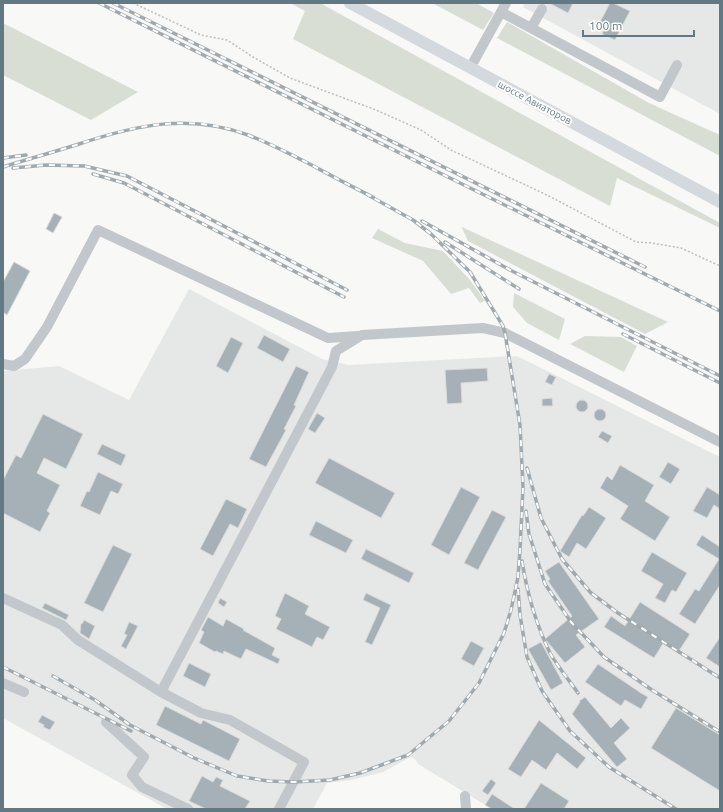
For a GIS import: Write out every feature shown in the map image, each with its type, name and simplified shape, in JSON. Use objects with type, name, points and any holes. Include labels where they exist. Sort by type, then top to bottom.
[{"type":"main road","name":"шоссе Авиаторов","points":[[350,3],[720,202]]},
{"type":"main road","name":"шоссе Авиаторов","points":[[367,3],[720,193]]},
{"type":"street","points":[[474,61],[503,7],[532,28],[660,98],[677,65]]},
{"type":"street","points":[[532,28],[542,9]]},
{"type":"street","points":[[3,364],[14,366],[26,359],[47,327],[98,230],[328,338],[483,328],[505,333],[720,442]]},
{"type":"street","points":[[161,692],[332,367],[336,351],[362,335]]},
{"type":"street","points":[[3,598],[62,624],[78,640],[161,692],[201,713],[230,720],[304,762],[279,809]]},
{"type":"street","points":[[3,683],[24,692]]},
{"type":"street","points":[[106,722],[144,757],[132,775],[142,788],[188,809]]},
{"type":"street","points":[[465,796],[466,809]]},
{"type":"path","points":[[133,3],[201,35],[227,40],[290,78],[376,110],[421,130],[451,150],[549,196],[636,242],[681,248],[720,266]]},
{"type":"shaded area","points":[[290,3],[320,3],[720,223],[720,228],[617,178],[610,206],[293,39],[305,11]]},
{"type":"shaded area","points":[[432,3],[476,3],[494,13],[483,30]]},
{"type":"shaded area","points":[[525,3],[720,3],[720,114],[523,7]]},
{"type":"shaded area","points":[[507,22],[649,103],[720,135],[720,156],[497,38]]},
{"type":"shaded area","points":[[3,23],[138,92],[91,120],[3,75]]},
{"type":"shaded area","points":[[462,228],[668,322],[645,334],[468,241]]},
{"type":"shaded area","points":[[378,229],[405,243],[443,251],[470,280],[485,301],[480,303],[469,288],[451,294],[423,261],[372,238]]},
{"type":"shaded area","points":[[189,289],[322,359],[348,365],[517,356],[720,457],[720,809],[492,809],[418,764],[415,759],[411,757],[383,772],[351,780],[327,783],[313,809],[167,809],[3,718],[3,371],[59,366],[129,400]]},
{"type":"shaded area","points":[[514,293],[565,319],[559,340],[527,323],[513,307]]},
{"type":"shaded area","points":[[585,336],[621,337],[637,346],[624,372],[570,344]]},
{"type":"building","points":[[549,3],[573,3],[568,13]]},
{"type":"building","points":[[610,3],[630,11],[615,40],[602,34],[606,25],[600,22]]},
{"type":"building","points":[[54,213],[62,217],[53,233],[46,229]]},
{"type":"building","points":[[14,262],[30,271],[7,315],[3,312],[3,282]]},
{"type":"building","points":[[264,335],[290,349],[283,362],[257,348]]},
{"type":"building","points":[[231,337],[243,343],[228,373],[216,366]]},
{"type":"building","points":[[296,366],[309,372],[294,405],[296,406],[284,429],[286,430],[266,467],[249,459]]},
{"type":"building","points":[[487,368],[488,381],[461,383],[462,403],[447,404],[445,370]]},
{"type":"building","points":[[549,374],[556,377],[552,385],[545,382]]},
{"type":"building","points":[[552,398],[553,406],[542,406],[542,399]]},
{"type":"building","points":[[582,400],[586,402],[588,406],[586,410],[582,412],[578,410],[576,406],[578,402]]},
{"type":"building","points":[[600,409],[604,411],[606,415],[604,419],[600,421],[596,419],[594,415],[596,411]]},
{"type":"building","points":[[317,413],[325,418],[315,433],[308,429]]},
{"type":"building","points":[[43,414],[83,434],[66,469],[44,458],[37,473],[60,485],[47,511],[50,513],[40,532],[3,513],[3,480],[16,455],[21,458]]},
{"type":"building","points":[[602,431],[612,436],[608,443],[598,437]]},
{"type":"building","points":[[102,444],[126,455],[121,466],[97,454]]},
{"type":"building","points":[[329,458],[395,493],[381,518],[315,483]]},
{"type":"building","points":[[668,462],[680,469],[671,484],[659,477]]},
{"type":"building","points":[[620,465],[654,485],[645,501],[670,517],[655,541],[620,519],[628,506],[600,488],[607,476],[612,480]]},
{"type":"building","points":[[98,472],[123,484],[118,494],[111,491],[100,515],[80,506],[87,491],[89,492]]},
{"type":"building","points":[[461,487],[480,497],[449,555],[431,545]]},
{"type":"building","points":[[707,487],[720,495],[720,509],[714,505],[707,518],[693,511]]},
{"type":"building","points":[[226,499],[247,509],[238,528],[230,524],[213,556],[200,549]]},
{"type":"building","points":[[589,507],[606,518],[586,549],[577,543],[569,557],[560,551],[582,515],[583,516]]},
{"type":"building","points":[[492,510],[506,517],[478,570],[464,563]]},
{"type":"building","points":[[316,521],[353,540],[346,553],[309,535]]},
{"type":"building","points":[[702,535],[720,547],[720,585],[695,624],[679,614],[695,589],[699,591],[719,559],[696,545]]},
{"type":"building","points":[[113,545],[132,554],[103,612],[84,603]]},
{"type":"building","points":[[366,549],[414,573],[409,583],[361,559]]},
{"type":"building","points":[[652,552],[687,573],[676,592],[672,590],[665,603],[655,598],[663,584],[641,571]]},
{"type":"building","points":[[559,562],[599,619],[576,635],[585,647],[565,663],[545,639],[572,616],[548,581],[550,579],[545,571]]},
{"type":"building","points":[[285,593],[309,606],[305,614],[330,627],[323,640],[317,637],[312,647],[276,629],[281,619],[275,616]]},
{"type":"building","points":[[366,593],[391,605],[372,645],[365,642],[380,608],[363,600]]},
{"type":"building","points":[[220,598],[227,602],[224,607],[218,603]]},
{"type":"building","points":[[640,602],[690,634],[679,651],[664,642],[654,658],[604,627],[611,616],[625,626]]},
{"type":"building","points":[[45,603],[69,615],[66,620],[42,608]]},
{"type":"building","points":[[208,617],[223,626],[226,619],[275,648],[272,655],[280,659],[278,664],[246,649],[241,659],[224,651],[223,654],[216,651],[215,652],[199,643],[204,632],[201,630]]},
{"type":"building","points":[[84,620],[95,626],[89,639],[80,633],[81,623],[82,624]]},
{"type":"building","points":[[129,622],[138,626],[126,649],[121,646],[127,635],[124,634]]},
{"type":"building","points":[[720,637],[720,667],[706,658]]},
{"type":"building","points":[[471,641],[484,648],[474,666],[461,659]]},
{"type":"building","points":[[541,642],[563,683],[551,690],[528,649]]},
{"type":"building","points":[[189,663],[211,674],[205,687],[183,676]]},
{"type":"building","points":[[598,664],[648,697],[641,709],[625,700],[621,706],[585,682]]},
{"type":"building","points":[[585,697],[611,728],[621,718],[630,728],[614,743],[627,759],[617,767],[572,714],[580,702],[579,701]]},
{"type":"building","points":[[165,706],[201,724],[203,720],[240,739],[229,761],[156,725]]},
{"type":"building","points":[[676,708],[720,735],[720,791],[651,748]]},
{"type":"building","points":[[42,715],[55,722],[50,730],[43,727],[44,725],[38,722]]},
{"type":"building","points":[[539,720],[586,758],[577,769],[557,753],[546,770],[532,760],[521,777],[508,769]]},
{"type":"building","points":[[202,776],[213,782],[216,777],[223,780],[220,786],[250,801],[245,809],[206,809],[189,801]]},
{"type":"building","points":[[491,779],[496,783],[488,795],[482,791]]},
{"type":"building","points":[[541,783],[569,801],[564,809],[524,809]]},
{"type":"building","points":[[492,794],[515,809],[492,809],[485,805]]},
{"type":"railway","points":[[99,3],[720,311]]},
{"type":"railway","points":[[113,3],[645,267]]},
{"type":"railway","points":[[3,167],[121,131],[163,124],[205,124],[226,128],[248,135],[296,157],[373,197]]},
{"type":"railway","points":[[3,158],[26,155]]},
{"type":"railway","points":[[13,168],[46,165],[84,166],[127,176],[347,290]]},
{"type":"railway","points":[[93,174],[124,183],[344,297]]},
{"type":"railway","points":[[53,676],[95,700],[130,725],[194,758],[237,776],[268,781],[294,782],[330,780],[360,773],[408,755],[449,721],[479,683],[504,633],[511,610],[518,577],[523,487],[520,425],[505,333],[503,326],[470,272],[431,234],[413,220],[368,195]]},
{"type":"railway","points":[[422,221],[512,271],[720,376]]},
{"type":"railway","points":[[445,242],[519,289]]},
{"type":"railway","points":[[623,334],[720,383]]},
{"type":"railway","points":[[527,468],[541,518],[562,559],[591,593],[618,613],[720,678]]},
{"type":"railway","points":[[526,511],[529,534],[545,584],[571,622],[604,657],[652,690],[720,732]]},
{"type":"railway","points":[[522,561],[540,631],[553,658],[578,693]]},
{"type":"railway","points":[[518,589],[520,615],[527,657],[542,691],[570,731],[609,767],[676,809]]},
{"type":"railway","points":[[3,667],[131,731]]}]
